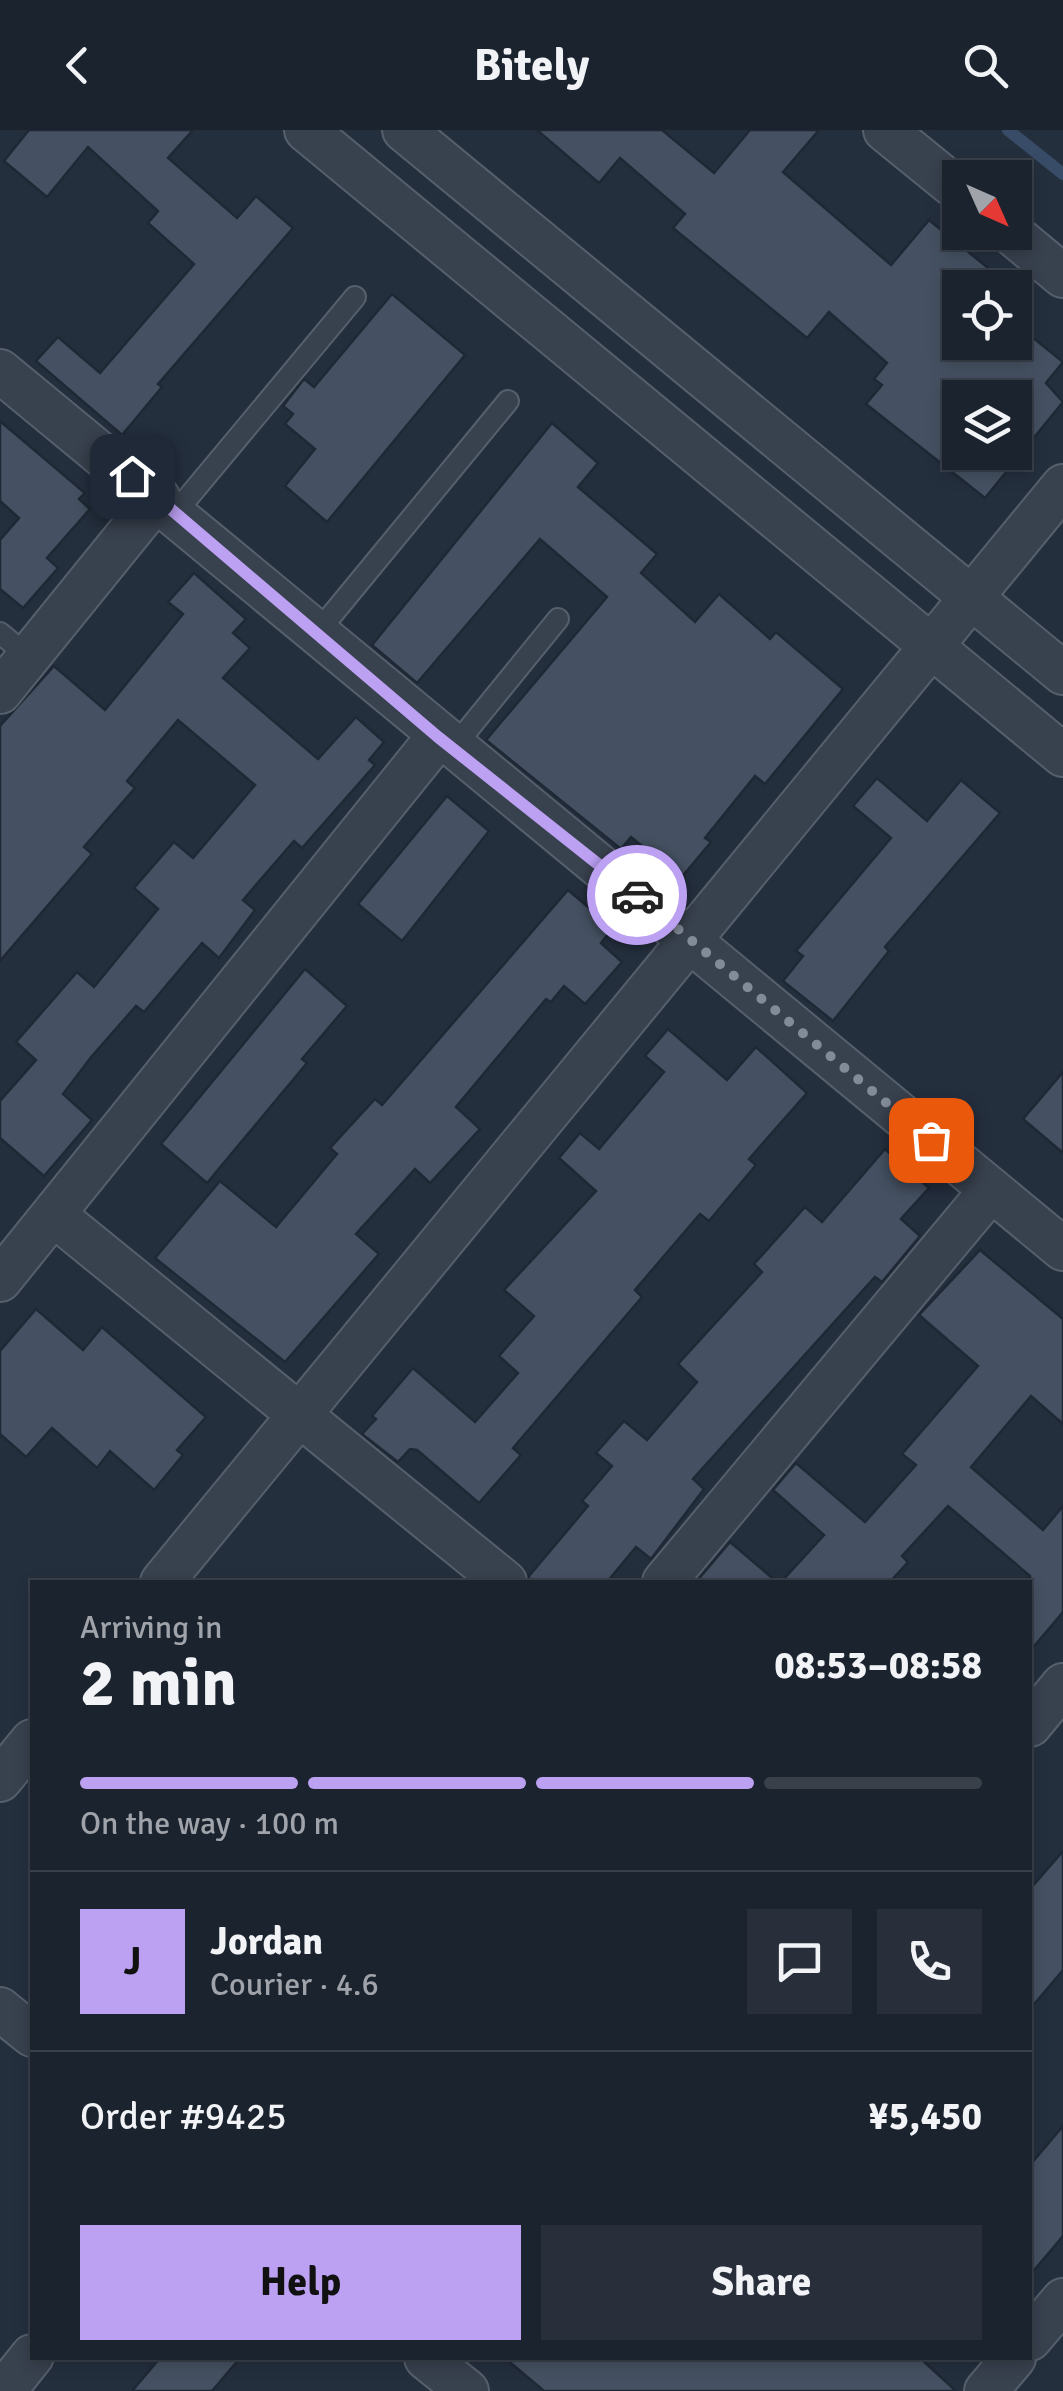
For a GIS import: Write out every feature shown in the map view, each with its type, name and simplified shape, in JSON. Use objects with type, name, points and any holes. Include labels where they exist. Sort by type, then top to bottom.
[{"type":"street","points":[[306,130],[1063,754]]},
{"type":"street","points":[[404,130],[1063,673]]},
{"type":"street","points":[[886,130],[942,176]]},
{"type":"street","points":[[1032,250],[1063,276]]},
{"type":"street","points":[[0,371],[167,504],[446,743],[694,940],[1063,1249]]},
{"type":"street","points":[[164,1580],[694,940],[1063,486]]},
{"type":"street","points":[[0,692],[14,645],[167,504]]},
{"type":"street","points":[[0,1280],[446,743]]},
{"type":"street","points":[[666,1580],[990,1190]]},
{"type":"street","points":[[54,1215],[503,1580]]},
{"type":"street","points":[[1032,1723],[1063,1685]]},
{"type":"street","points":[[0,1780],[30,1743]]},
{"type":"street","points":[[0,2009],[30,2034]]},
{"type":"street","points":[[1032,2334],[1063,2300]]},
{"type":"street","points":[[4,2391],[30,2358]]},
{"type":"street","points":[[428,2360],[467,2391]]},
{"type":"lane","points":[[167,504],[355,297]]},
{"type":"lane","points":[[317,633],[508,401]]},
{"type":"lane","points":[[446,743],[558,619]]},
{"type":"building","points":[[29,130],[193,130],[168,158],[237,218],[256,196],[293,228],[158,384],[162,387],[122,435],[36,361],[58,337],[100,373],[194,264],[148,223],[158,211],[88,147],[47,197],[4,161]]},
{"type":"building","points":[[537,130],[662,130],[714,173],[750,130],[819,130],[783,172],[891,265],[929,220],[942,231],[942,250],[966,250],[991,270],[942,270],[942,360],[1032,360],[1032,337],[1063,362],[1046,383],[1063,402],[1032,440],[1032,380],[942,380],[942,464],[866,404],[882,385],[874,379],[887,363],[829,312],[807,338],[673,228],[685,214],[620,158],[599,183]]},
{"type":"building","points":[[392,294],[465,355],[327,522],[285,486],[315,449],[285,424],[293,414],[283,406],[304,379],[314,387]]},
{"type":"building","points":[[0,421],[85,493],[79,499],[90,509],[47,558],[58,568],[23,608],[0,589],[0,540],[19,518],[0,501]]},
{"type":"building","points":[[552,423],[598,463],[578,487],[657,554],[641,573],[695,622],[719,594],[770,639],[776,632],[843,689],[765,784],[755,776],[705,838],[711,842],[681,878],[631,837],[621,849],[486,740],[607,597],[540,539],[417,683],[372,645]]},
{"type":"building","points":[[950,470],[1008,470],[985,498]]},
{"type":"building","points":[[194,573],[246,619],[233,633],[250,648],[223,678],[318,759],[356,717],[384,742],[369,760],[375,765],[302,848],[294,841],[243,900],[255,910],[219,958],[202,943],[144,1012],[136,1006],[92,1056],[63,1094],[92,1120],[44,1176],[0,1138],[0,1101],[36,1060],[16,1042],[77,972],[94,987],[158,909],[134,888],[174,842],[193,858],[255,785],[178,720],[127,781],[135,788],[84,847],[92,854],[0,961],[0,726],[54,666],[105,710],[183,614],[168,602]]},
{"type":"building","points":[[877,778],[927,821],[961,780],[1000,813],[885,947],[889,951],[833,1021],[783,981],[803,956],[796,951],[891,838],[853,806]]},
{"type":"building","points":[[447,796],[489,831],[402,941],[358,904]]},
{"type":"building","points":[[568,890],[613,928],[601,943],[622,962],[585,1004],[564,986],[551,1002],[546,999],[456,1107],[480,1129],[430,1183],[415,1169],[356,1234],[379,1254],[285,1362],[155,1258],[220,1181],[276,1227],[337,1154],[330,1148],[375,1099],[382,1105]]},
{"type":"building","points":[[305,969],[347,1006],[302,1059],[307,1063],[207,1183],[161,1144]]},
{"type":"building","points":[[668,1029],[727,1080],[756,1047],[807,1093],[749,1159],[756,1165],[709,1221],[700,1214],[635,1290],[642,1297],[513,1448],[521,1455],[479,1503],[417,1450],[410,1449],[398,1462],[362,1434],[376,1419],[372,1416],[413,1368],[475,1422],[518,1373],[499,1356],[534,1316],[504,1290],[596,1191],[559,1158],[580,1133],[599,1149],[664,1072],[645,1056]]},
{"type":"building","points":[[1063,1072],[1063,1153],[1023,1119]]},
{"type":"building","points":[[885,1149],[929,1188],[901,1219],[920,1236],[882,1282],[875,1277],[693,1479],[704,1489],[651,1559],[636,1547],[609,1580],[529,1580],[588,1506],[582,1501],[612,1466],[596,1453],[624,1421],[647,1440],[697,1382],[678,1364],[762,1272],[754,1264],[805,1207],[822,1222]]},
{"type":"building","points":[[980,1250],[1063,1319],[1063,1424],[1031,1396],[971,1467],[1043,1530],[1063,1506],[1063,1612],[1032,1649],[1030,1576],[948,1506],[902,1556],[908,1562],[892,1580],[783,1580],[824,1535],[773,1490],[796,1463],[865,1522],[916,1465],[902,1454],[978,1366],[919,1315]]},
{"type":"building","points":[[36,1309],[83,1350],[102,1327],[206,1417],[177,1450],[183,1455],[154,1490],[110,1451],[97,1468],[52,1428],[26,1457],[0,1434],[0,1351]]},
{"type":"building","points":[[730,1542],[775,1580],[698,1580]]},
{"type":"building","points":[[1063,1851],[1063,1970],[1032,2007],[1032,1887]]},
{"type":"building","points":[[1063,2126],[1063,2236],[1032,2273],[1032,2163]]},
{"type":"building","points":[[158,2360],[238,2360],[212,2391],[132,2391]]},
{"type":"building","points":[[507,2360],[922,2360],[956,2391],[544,2391]]},
{"type":"waterway","points":[[1008,130],[1063,174]]},
{"type":"way so far","points":[[637,895],[931,1140]]},
{"type":"route","points":[[132,476],[438,737],[637,895]]}]
